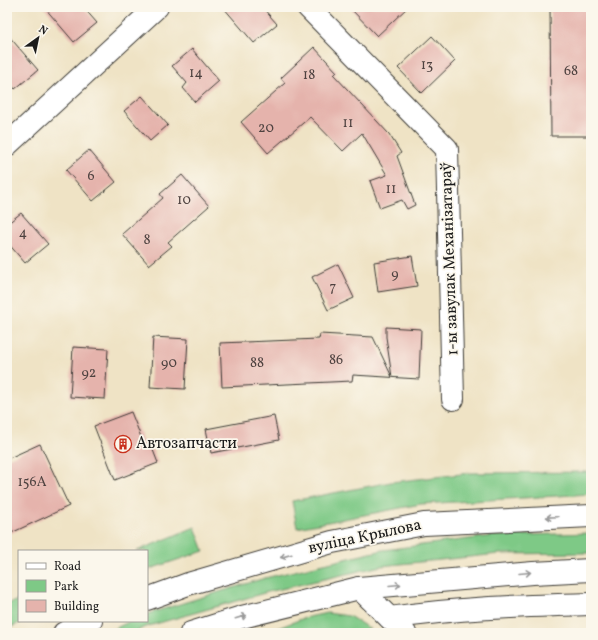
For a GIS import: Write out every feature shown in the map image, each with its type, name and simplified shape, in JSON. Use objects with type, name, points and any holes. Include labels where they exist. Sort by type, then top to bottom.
[{"type":"main road","points":[[7,144],[157,7]]},
{"type":"main road","name":"1-ы завулак Механізатараў","points":[[308,7],[447,149],[453,399]]},
{"type":"main road","name":"вуліца Крылова","points":[[148,599],[188,584],[332,542],[424,524],[591,516]]},
{"type":"main road","points":[[190,633],[242,617],[359,588],[533,573],[591,570]]},
{"type":"main road","points":[[359,588],[398,626],[417,614],[512,607],[591,604]]},
{"type":"main road","points":[[64,633],[89,622]]},
{"type":"green space","points":[[591,472],[591,494],[421,504],[297,528],[292,501],[391,482],[470,473]]},
{"type":"green space","points":[[195,527],[204,551],[148,570],[148,550],[139,550]]},
{"type":"green space","points":[[591,533],[591,553],[499,554],[381,566],[268,592],[145,627],[133,633],[106,633],[128,622],[148,622],[148,614],[265,578],[383,550],[492,536]]},
{"type":"green space","points":[[18,600],[18,622],[22,622],[7,629],[7,604]]},
{"type":"green space","points":[[327,613],[349,616],[370,629],[355,633],[265,633],[304,618]]},
{"type":"building","points":[[44,7],[83,7],[97,23],[74,42]]},
{"type":"building","points":[[223,7],[262,7],[277,24],[254,43]]},
{"type":"building","points":[[349,7],[408,7],[377,36]]},
{"type":"building","points":[[550,7],[591,7],[591,136],[551,136]]},
{"type":"building","points":[[7,34],[38,70],[15,89],[7,80]]},
{"type":"building","points":[[432,36],[455,61],[422,93],[398,68]]},
{"type":"building","points":[[314,47],[337,72],[334,75],[389,134],[401,153],[397,156],[415,205],[407,209],[402,200],[380,208],[370,181],[387,175],[362,133],[343,151],[310,117],[268,153],[241,122],[285,83],[281,78]]},
{"type":"building","points":[[192,49],[219,81],[195,102],[183,88],[187,83],[172,66]]},
{"type":"building","points":[[142,96],[168,125],[150,141],[124,111]]},
{"type":"building","points":[[89,150],[116,182],[93,201],[66,170]]},
{"type":"building","points":[[182,175],[209,206],[168,242],[172,246],[149,265],[122,234],[163,198],[160,194]]},
{"type":"building","points":[[21,213],[48,244],[25,263],[7,242],[7,224]]},
{"type":"building","points":[[412,256],[417,286],[378,292],[374,262]]},
{"type":"building","points":[[338,264],[354,298],[328,310],[312,277]]},
{"type":"building","points":[[386,327],[421,329],[419,379],[353,375],[352,381],[222,387],[220,343],[319,339],[320,334],[373,337],[392,377]]},
{"type":"building","points":[[153,337],[188,339],[185,389],[150,387]]},
{"type":"building","points":[[73,347],[108,349],[105,399],[70,397]]},
{"type":"building","points":[[131,412],[145,447],[151,445],[158,463],[115,480],[94,426]]},
{"type":"building","points":[[274,416],[279,440],[211,453],[206,429]]},
{"type":"building","points":[[40,444],[69,506],[7,535],[7,459]]},
{"type":"place","name":"Автозапчасти","points":[[123,444]]}]
